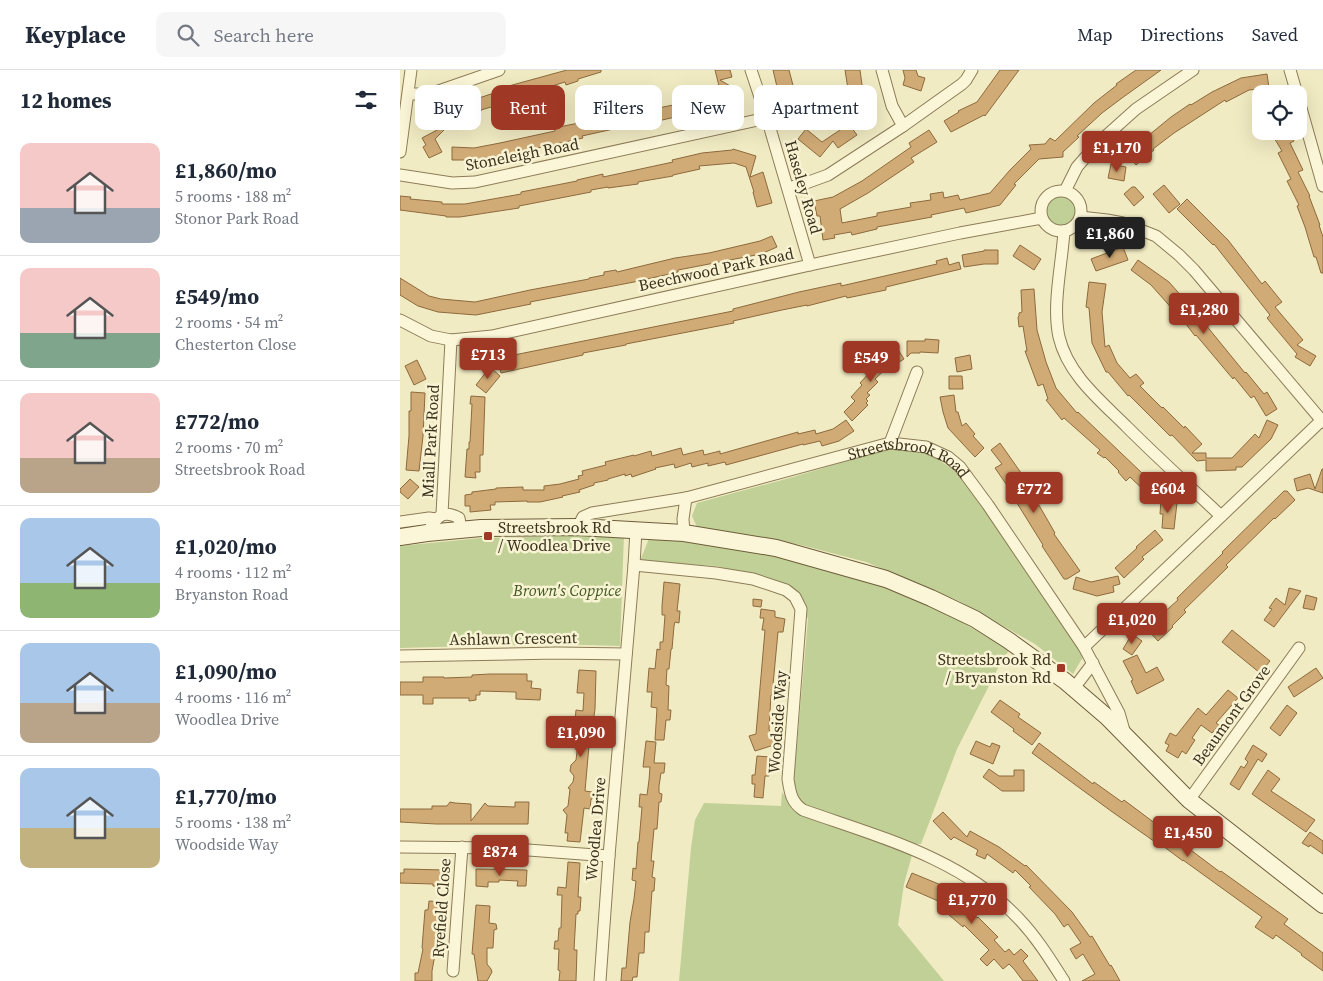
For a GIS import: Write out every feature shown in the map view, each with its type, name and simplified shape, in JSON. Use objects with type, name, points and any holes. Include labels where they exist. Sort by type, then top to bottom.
[{"type":"main road","name":"Streetsbrook Road","points":[[400,537],[435,522],[461,529],[578,527],[684,533],[776,548],[886,579],[974,619],[1008,640],[1074,688],[1107,716],[1189,800],[1323,904]]},
{"type":"street","points":[[400,152],[411,70]]},
{"type":"street","points":[[409,94],[430,94],[499,70]]},
{"type":"street","name":"Haseley Road","points":[[751,70],[756,85]]},
{"type":"street","points":[[882,70],[892,106],[903,126]]},
{"type":"street","points":[[788,188],[828,175],[903,126],[962,84],[972,70]]},
{"type":"street","points":[[1065,191],[1077,167],[1097,144],[1136,109],[1193,70]]},
{"type":"street","points":[[1290,70],[1294,85]]},
{"type":"street","name":"Stoneleigh Road","points":[[400,176],[452,183],[475,182],[754,121]]},
{"type":"street","points":[[1307,129],[1323,186]]},
{"type":"street","name":"Haseley Road","points":[[771,130],[810,265]]},
{"type":"street","points":[[1065,191],[1078,201],[1080,217],[1072,228],[1057,231],[1045,224],[1042,218],[1041,207],[1046,198],[1054,192],[1065,191]]},
{"type":"street","points":[[1080,217],[1123,223],[1156,236],[1179,254],[1322,420],[1084,647]]},
{"type":"street","name":"Beechwood Park Road","points":[[400,320],[431,336],[451,340],[492,336],[810,265],[960,233],[1042,218]]},
{"type":"street","points":[[1064,231],[1057,318],[1059,337],[1069,362],[1085,385],[1220,516]]},
{"type":"street","name":"Miall Park Road","points":[[451,340],[435,522],[453,514],[460,518],[461,529]]},
{"type":"street","points":[[890,443],[917,372]]},
{"type":"street","name":"Streetsbrook Road","points":[[578,527],[583,517],[592,513],[686,498],[890,443],[926,447],[948,457],[960,467],[988,505],[1084,647],[1119,713],[1125,734]]},
{"type":"street","points":[[684,533],[686,498]]},
{"type":"street","name":"Streetsbrook Road","points":[[400,522],[429,518],[435,522]]},
{"type":"street","name":"Woodlea Drive","points":[[600,981],[636,530]]},
{"type":"street","name":"Woodside Way","points":[[634,565],[716,573],[753,579],[786,590],[795,597],[801,609],[788,779],[790,795],[797,806],[803,810],[915,850],[966,876],[999,900],[1020,920],[1042,946],[1064,981]]},
{"type":"street","name":"Beaumont Grove","points":[[1189,800],[1299,648]]},
{"type":"street","name":"Ashlawn Crescent","points":[[400,656],[557,653],[626,654]]},
{"type":"street","points":[[1074,688],[1093,663]]},
{"type":"street","points":[[400,847],[501,848],[609,856]]},
{"type":"street","name":"Ryefield Close","points":[[453,972],[462,847]]},
{"type":"green space","points":[[1060,194],[1071,199],[1076,210],[1071,221],[1060,226],[1049,221],[1044,210],[1049,199]]},
{"type":"green space","points":[[891,448],[915,450],[924,453],[950,467],[966,480],[1081,650],[1083,657],[1073,674],[1035,644],[959,601],[866,562],[801,545],[697,527],[692,516],[697,503]]},
{"type":"green space","name":"Brown's Coppice","points":[[624,534],[620,646],[552,644],[400,648],[400,546],[481,538]]},
{"type":"green space","points":[[650,536],[790,557],[874,582],[948,614],[1009,650],[957,749],[921,844],[914,844],[802,804],[793,789],[808,619],[798,595],[781,582],[717,566],[640,561]]},
{"type":"green space","points":[[782,792],[791,805],[799,812],[912,855],[904,884],[898,925],[944,981],[679,981],[691,848],[695,820],[704,803],[781,806]]},
{"type":"building","points":[[567,70],[601,70],[601,72],[566,85],[565,82],[555,85],[512,85]]},
{"type":"building","points":[[715,70],[730,70],[732,77],[720,80],[728,85],[719,85]]},
{"type":"building","points":[[773,70],[789,70],[793,85],[777,85]]},
{"type":"building","points":[[845,70],[860,70],[862,85],[847,85]]},
{"type":"building","points":[[903,70],[916,70],[918,76],[925,78],[921,91],[903,85],[905,78]]},
{"type":"building","points":[[1000,70],[1019,70],[985,116],[951,132],[944,121],[958,111],[977,102]]},
{"type":"building","points":[[1136,70],[1161,70],[1102,113],[1077,136],[1079,137],[1063,152],[1063,157],[1039,159],[1014,184],[1016,185],[1000,205],[966,213],[964,208],[931,215],[932,217],[877,227],[877,229],[852,235],[851,232],[834,235],[835,238],[823,240],[820,216],[817,216],[814,201],[833,197],[862,181],[911,147],[909,143],[929,130],[937,142],[911,158],[914,162],[868,193],[840,209],[842,223],[877,216],[877,213],[911,207],[910,203],[931,200],[930,194],[943,192],[944,198],[958,195],[960,200],[990,193],[1031,149],[1029,145],[1045,144],[1050,138],[1055,141],[1094,103]]},
{"type":"building","points":[[1267,74],[1269,85],[1252,85],[1252,90],[1226,102],[1225,100],[1174,133],[1136,165],[1129,156],[1129,153],[1171,117],[1190,104],[1241,78]]},
{"type":"building","points":[[491,94],[491,107],[481,110],[481,97]]},
{"type":"building","points":[[672,105],[672,118],[662,120],[662,107]]},
{"type":"building","points":[[575,124],[575,130],[609,130],[582,136],[583,138],[501,156],[474,160],[452,160],[452,147],[474,148],[555,130],[565,130],[565,126]]},
{"type":"building","points":[[437,130],[444,130],[435,139],[442,152],[429,158],[423,147],[426,145],[422,138]]},
{"type":"building","points":[[807,130],[822,142],[840,130],[853,130],[857,135],[838,148],[833,141],[820,157],[798,139]]},
{"type":"building","points":[[1275,140],[1293,140],[1290,143],[1303,170],[1298,172],[1310,196],[1323,237],[1323,273],[1321,273],[1316,257],[1314,257],[1297,206],[1299,205],[1287,181],[1291,179],[1278,153],[1282,151]]},
{"type":"building","points":[[733,149],[756,156],[750,177],[763,172],[772,203],[757,207],[746,167],[734,163],[699,166],[700,169],[638,182],[638,184],[591,190],[591,192],[519,206],[519,208],[460,217],[446,217],[400,210],[400,196],[411,197],[410,199],[442,202],[442,204],[465,204],[521,194],[521,192],[603,174],[603,177],[622,173],[673,162],[672,160],[702,153]]},
{"type":"building","points":[[1111,164],[1126,167],[1124,181],[1108,178]]},
{"type":"building","points":[[1164,185],[1180,204],[1169,213],[1153,194]]},
{"type":"building","points":[[1132,187],[1135,187],[1144,197],[1134,206],[1124,194]]},
{"type":"building","points":[[1187,199],[1228,240],[1262,284],[1265,281],[1282,302],[1275,307],[1303,340],[1297,345],[1316,356],[1310,366],[1295,357],[1297,354],[1267,318],[1270,315],[1214,244],[1177,209]]},
{"type":"building","points":[[772,236],[777,247],[761,254],[678,270],[678,272],[634,282],[530,302],[531,304],[476,315],[438,312],[418,306],[400,295],[400,278],[429,296],[475,302],[589,279],[604,275],[604,272],[616,270],[617,272],[675,258],[709,253],[760,241]]},
{"type":"building","points":[[1020,245],[1041,259],[1034,270],[1013,256]]},
{"type":"building","points":[[1123,247],[1128,260],[1096,271],[1091,259]]},
{"type":"building","points":[[984,250],[998,250],[998,264],[964,267],[962,255]]},
{"type":"building","points":[[947,258],[949,265],[959,262],[961,269],[886,287],[886,290],[847,298],[846,296],[733,321],[734,323],[583,353],[583,355],[501,373],[498,361],[514,355],[733,311],[733,309],[799,292],[841,283],[841,286],[937,264],[936,261]]},
{"type":"building","points":[[1138,260],[1169,282],[1245,373],[1264,394],[1267,392],[1277,409],[1266,416],[1254,396],[1251,398],[1234,377],[1233,379],[1176,311],[1151,285],[1131,270]]},
{"type":"building","points":[[1089,282],[1106,284],[1102,312],[1105,347],[1109,345],[1117,363],[1130,378],[1136,374],[1144,383],[1140,386],[1184,428],[1185,426],[1202,444],[1192,453],[1206,453],[1206,458],[1232,458],[1255,434],[1259,438],[1267,420],[1278,425],[1271,439],[1242,467],[1236,467],[1236,470],[1206,471],[1206,460],[1197,461],[1172,435],[1170,436],[1128,396],[1106,372],[1092,343],[1089,308],[1086,307]]},
{"type":"building","points":[[1034,289],[1037,330],[1056,388],[1077,413],[1160,488],[1151,497],[1130,477],[1126,481],[1105,457],[1097,453],[1100,450],[1064,418],[1062,420],[1046,400],[1048,399],[1043,384],[1038,386],[1025,351],[1027,351],[1023,326],[1019,327],[1018,317],[1019,313],[1022,312],[1021,290]]},
{"type":"building","points":[[925,339],[939,340],[938,353],[911,353],[907,357],[907,341],[925,341]]},
{"type":"building","points":[[897,348],[904,359],[893,366],[891,364],[875,379],[878,382],[867,393],[870,395],[866,399],[868,405],[852,421],[844,412],[855,401],[851,397],[871,371],[868,368],[878,359]]},
{"type":"building","points":[[970,355],[972,369],[957,372],[955,358]]},
{"type":"building","points":[[417,360],[426,379],[414,385],[405,366]]},
{"type":"building","points":[[490,367],[500,376],[486,393],[476,385]]},
{"type":"building","points":[[949,376],[962,376],[963,389],[949,389]]},
{"type":"building","points":[[411,392],[425,393],[419,471],[406,470]]},
{"type":"building","points":[[954,395],[956,412],[958,412],[962,426],[966,423],[975,434],[973,436],[984,448],[975,457],[948,428],[940,397]]},
{"type":"building","points":[[471,396],[485,397],[483,455],[480,455],[480,472],[475,472],[476,478],[465,477],[467,449],[469,449],[470,442]]},
{"type":"building","points":[[846,420],[854,431],[839,441],[822,446],[820,441],[803,444],[726,465],[725,462],[708,466],[708,463],[692,467],[691,463],[675,468],[674,464],[655,468],[632,477],[631,474],[625,476],[625,474],[594,483],[594,485],[579,490],[580,492],[540,502],[495,502],[495,505],[490,505],[491,510],[470,512],[470,506],[465,506],[465,495],[472,494],[472,492],[496,488],[523,487],[523,490],[544,490],[544,486],[579,479],[578,476],[583,475],[582,471],[606,465],[605,462],[651,451],[652,456],[681,448],[683,455],[703,450],[704,455],[720,451],[720,454],[798,432],[798,434],[815,430],[816,434],[833,429]]},
{"type":"building","points":[[1000,443],[1026,480],[1024,482],[1054,534],[1080,571],[1067,579],[1064,579],[1042,546],[1013,494],[995,468],[1002,464],[991,450]]},
{"type":"building","points":[[1322,469],[1323,493],[1308,488],[1297,491],[1294,479],[1310,474],[1315,489]]},
{"type":"building","points":[[410,479],[419,487],[408,499],[400,492],[400,489]]},
{"type":"building","points":[[1284,491],[1287,491],[1295,500],[1226,565],[1228,567],[1184,610],[1186,612],[1158,641],[1146,628],[1178,600],[1177,598]]},
{"type":"building","points":[[1161,501],[1177,503],[1174,529],[1162,528],[1163,514],[1160,514]]},
{"type":"building","points":[[1155,530],[1163,540],[1142,557],[1144,559],[1124,578],[1115,568]]},
{"type":"building","points":[[1118,576],[1120,584],[1113,586],[1114,592],[1097,596],[1073,589],[1076,577],[1091,582]]},
{"type":"building","points":[[664,582],[680,584],[677,611],[680,611],[679,623],[675,622],[674,626],[669,669],[667,669],[666,685],[669,686],[668,710],[671,710],[670,720],[666,720],[664,740],[655,740],[657,708],[651,707],[652,692],[647,692],[649,668],[655,669],[657,649],[660,650],[660,642],[663,642],[665,615],[662,615],[662,606]]},
{"type":"building","points":[[1289,588],[1301,591],[1274,627],[1264,620],[1272,609],[1269,608],[1276,598],[1285,605]]},
{"type":"building","points":[[1306,595],[1317,598],[1314,610],[1303,608]]},
{"type":"building","points":[[753,599],[762,600],[761,607],[753,606]]},
{"type":"building","points":[[761,609],[775,611],[775,617],[785,619],[783,632],[778,632],[771,695],[769,729],[774,745],[755,751],[749,736],[756,734],[765,630],[762,630],[764,618],[760,618]]},
{"type":"building","points":[[1232,630],[1270,661],[1260,673],[1222,642]]},
{"type":"building","points":[[1132,634],[1142,641],[1132,655],[1123,649]]},
{"type":"building","points":[[1137,655],[1146,673],[1157,667],[1164,680],[1137,694],[1131,681],[1133,680],[1123,661]]},
{"type":"building","points":[[1316,668],[1323,678],[1294,697],[1288,687]]},
{"type":"building","points":[[579,670],[596,671],[595,709],[593,723],[591,723],[585,791],[592,792],[592,799],[590,809],[584,808],[580,842],[567,841],[568,833],[565,833],[567,815],[563,810],[568,806],[570,789],[568,788],[573,782],[574,776],[570,771],[571,765],[576,760],[578,744],[578,721],[575,721],[576,710],[583,711],[584,693],[577,693]]},
{"type":"building","points":[[527,674],[527,681],[532,681],[531,688],[541,689],[540,700],[516,699],[516,692],[480,691],[480,695],[476,695],[476,700],[469,701],[469,698],[433,698],[433,704],[423,704],[423,695],[400,695],[400,682],[423,682],[423,677],[472,677],[472,675]]},
{"type":"building","points":[[1228,690],[1238,698],[1216,723],[1219,725],[1212,733],[1201,725],[1192,738],[1195,740],[1186,754],[1182,751],[1178,758],[1166,751],[1169,745],[1165,743],[1170,733],[1176,736],[1198,708],[1206,715]]},
{"type":"building","points":[[1000,700],[1020,714],[1018,717],[1041,733],[1032,745],[991,712]]},
{"type":"building","points":[[1287,705],[1297,713],[1280,736],[1270,728]]},
{"type":"building","points":[[646,741],[656,742],[654,763],[665,763],[664,773],[661,773],[659,786],[659,793],[662,794],[661,802],[659,802],[657,829],[654,829],[651,861],[654,861],[652,877],[655,878],[654,891],[652,891],[649,932],[645,932],[644,953],[639,953],[637,977],[633,977],[632,981],[621,981],[622,968],[626,968],[636,881],[632,880],[633,868],[636,869],[639,842],[642,807],[639,807],[640,794],[647,795],[649,780],[650,767],[643,767]]},
{"type":"building","points":[[976,741],[990,747],[992,743],[1000,746],[993,764],[970,754]]},
{"type":"building","points":[[1039,743],[1093,784],[1094,782],[1122,802],[1124,800],[1220,872],[1288,919],[1284,924],[1323,953],[1323,971],[1276,935],[1273,939],[1255,927],[1262,917],[1032,753]]},
{"type":"building","points":[[1253,745],[1267,754],[1262,762],[1258,759],[1239,790],[1230,784],[1241,766],[1244,768],[1248,762],[1245,759]]},
{"type":"building","points":[[757,756],[770,757],[769,776],[765,776],[763,798],[754,797],[755,784],[752,784],[752,775],[755,775]]},
{"type":"building","points":[[989,769],[999,776],[1014,776],[1014,770],[1024,770],[1024,791],[1002,791],[983,777]]},
{"type":"building","points":[[1268,770],[1280,779],[1271,791],[1315,820],[1306,832],[1252,794]]},
{"type":"building","points":[[450,802],[471,804],[471,821],[485,803],[488,806],[515,807],[515,802],[529,802],[528,824],[400,822],[400,809],[432,809],[432,806],[447,806]]},
{"type":"building","points":[[943,812],[967,837],[970,831],[1026,865],[1072,912],[1090,937],[1092,936],[1120,981],[1082,981],[1095,974],[1083,954],[1076,959],[1070,949],[1081,943],[1068,924],[1064,927],[1055,914],[1029,887],[1031,886],[1015,870],[1013,873],[987,854],[985,859],[976,855],[978,850],[954,837],[951,840],[933,821]]},
{"type":"building","points":[[1310,832],[1323,841],[1323,854],[1310,845],[1309,847],[1302,843]]},
{"type":"building","points":[[568,862],[580,863],[578,897],[581,897],[580,911],[576,914],[574,950],[577,950],[576,981],[559,981],[559,949],[554,949],[555,941],[558,941],[559,928],[561,928],[562,895],[557,895],[558,887],[566,888]]},
{"type":"building","points":[[404,869],[445,870],[445,884],[433,886],[433,884],[400,883],[400,873],[404,873]]},
{"type":"building","points":[[476,869],[527,870],[526,886],[517,886],[518,881],[499,880],[499,882],[488,882],[488,887],[476,886]]},
{"type":"building","points":[[912,873],[958,892],[965,898],[960,904],[978,917],[998,937],[994,940],[1005,952],[1009,949],[1014,955],[1021,949],[1028,956],[1023,961],[1038,981],[1023,981],[1009,964],[1003,969],[994,959],[987,966],[980,959],[989,950],[964,925],[963,927],[941,908],[945,904],[906,887]]},
{"type":"building","points":[[429,901],[442,902],[438,949],[436,949],[432,981],[415,981],[415,973],[418,973],[423,949],[425,910],[428,910]]},
{"type":"building","points":[[476,905],[490,906],[489,923],[496,924],[497,929],[494,930],[493,948],[487,948],[487,964],[492,972],[487,981],[478,981],[474,954],[472,954]]},
{"type":"place","name":"Streetsbrook Rd / Woodlea Drive","points":[[488,536]]},
{"type":"place","name":"Streetsbrook Rd / Bryanston Rd","points":[[1061,668]]}]
